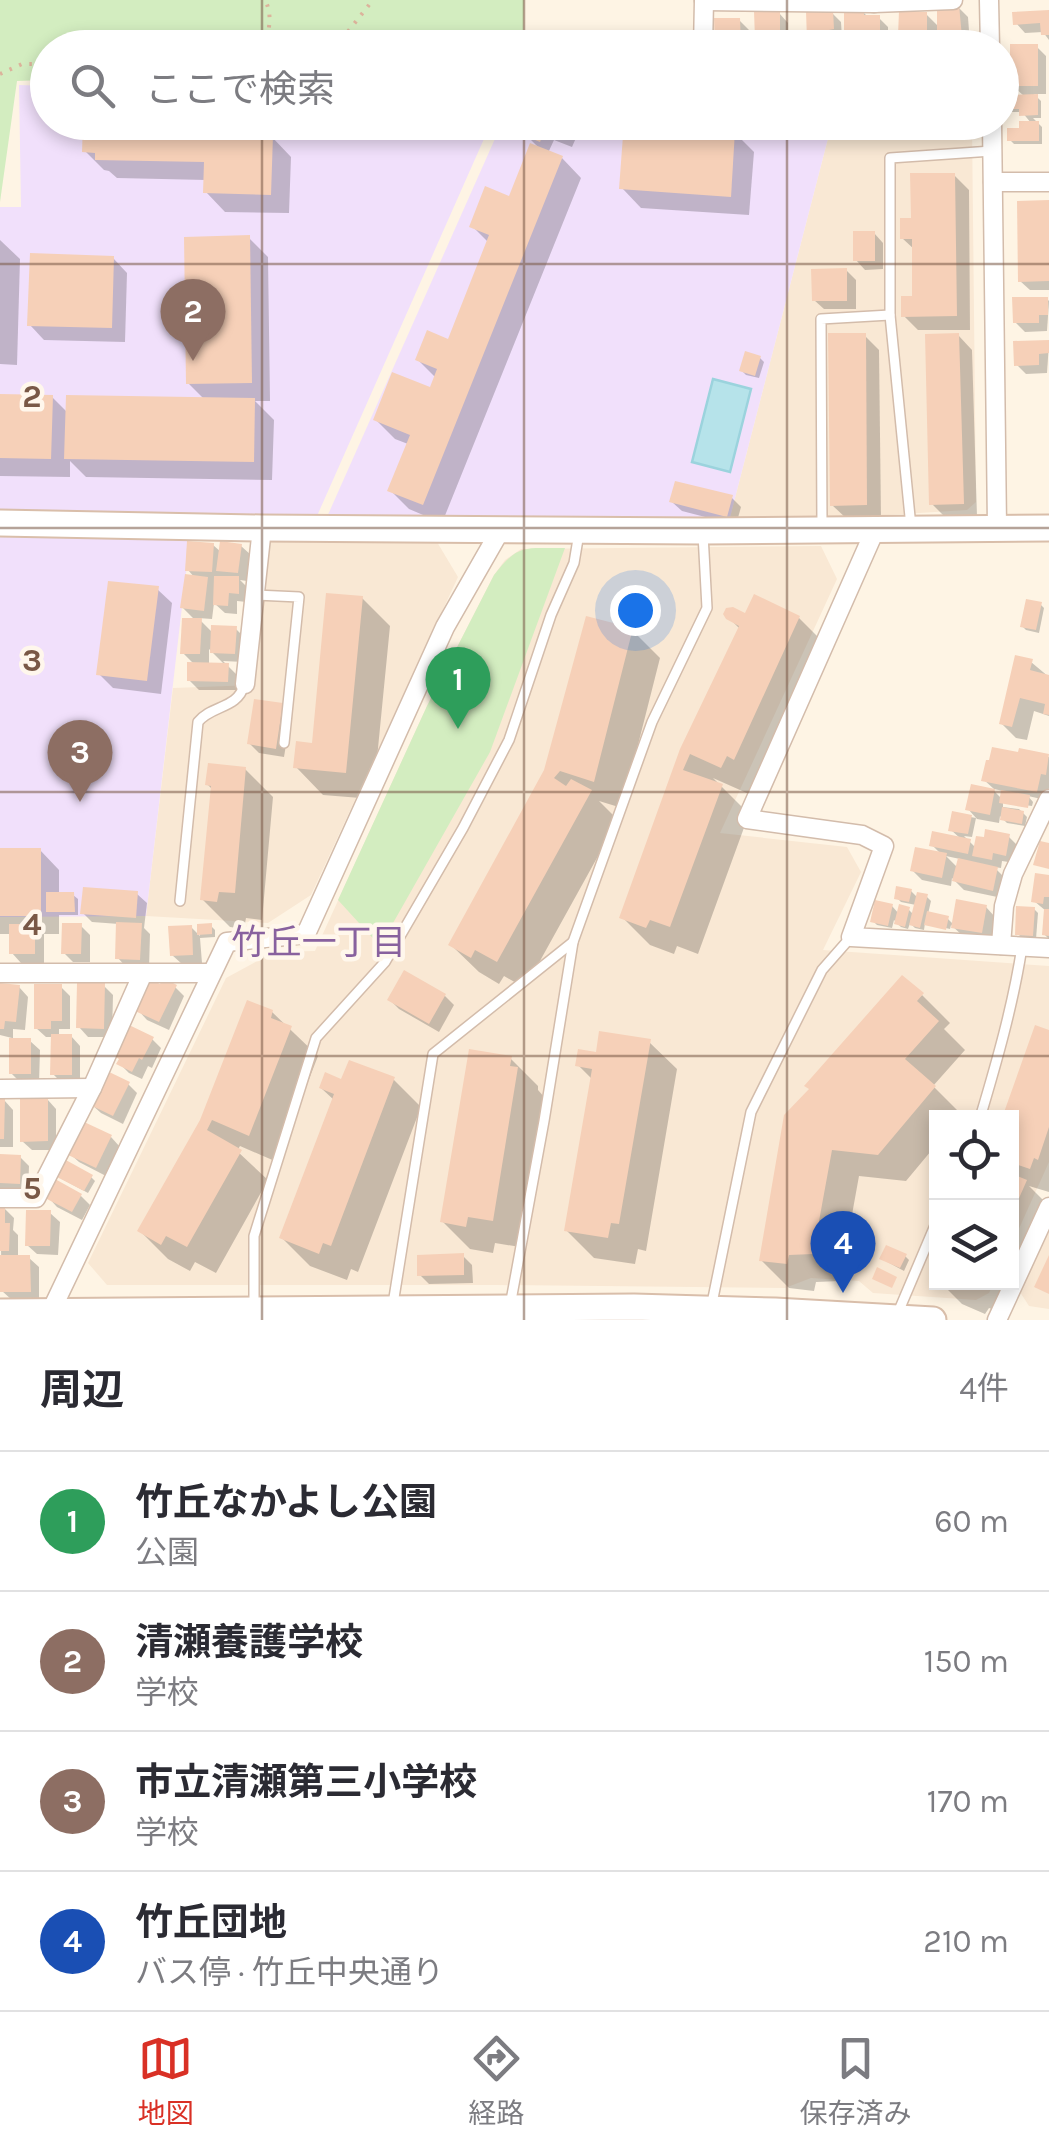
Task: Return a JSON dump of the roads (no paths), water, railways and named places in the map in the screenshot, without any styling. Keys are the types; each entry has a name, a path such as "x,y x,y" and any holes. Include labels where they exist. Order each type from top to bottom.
{"street":[{"path":"703,30 704,0 953,0"},
{"path":"988,0 989,30"},
{"path":"992,140 998,527"},
{"path":"992,182 1049,182"},
{"path":"0,523 703,531 1049,528"},
{"path":"244,684 262,528"},
{"path":"41,1314 227,942 306,934 445,628 501,529"},
{"path":"875,530 747,819 862,835 884,846 850,937 1049,948"},
{"path":"1001,945 1004,906 1014,874 1049,799"},
{"path":"0,973 212,973"},
{"path":"0,1198 36,1198 144,973"},
{"path":"0,1089 92,1088"},
{"path":"997,1320 1049,1207"},
{"path":"0,1312 191,1315 254,1309 634,1307 932,1320"}],"lane":[{"path":"912,529 890,314 890,158 992,151"},
{"path":"822,530 820,319 890,314"},
{"path":"254,1309 254,1236 316,1038 385,962 509,740 550,615 574,563 580,530"},
{"path":"509,1308 572,942 652,722 707,608 703,531"},
{"path":"256,596 299,597 284,743"},
{"path":"180,900 198,722 208,711 236,700 244,684"},
{"path":"710,1311 751,1112 822,970 850,937"},
{"path":"392,1310 433,1054 572,942"},
{"path":"982,1110 1022,946"},
{"path":"896,1317 929,1239"}],"water":[{"path":"713,379 751,389 730,472 692,462"}],"place":[{"name":"清瀬養護学校","path":"193,361"},
{"name":"竹丘なかよし公園","path":"458,729"},
{"name":"市立清瀬第三小学校","path":"80,802"},
{"name":"竹丘団地","path":"843,1293"}],"district":[{"name":"竹丘一丁目","path":"319,942"}]}
